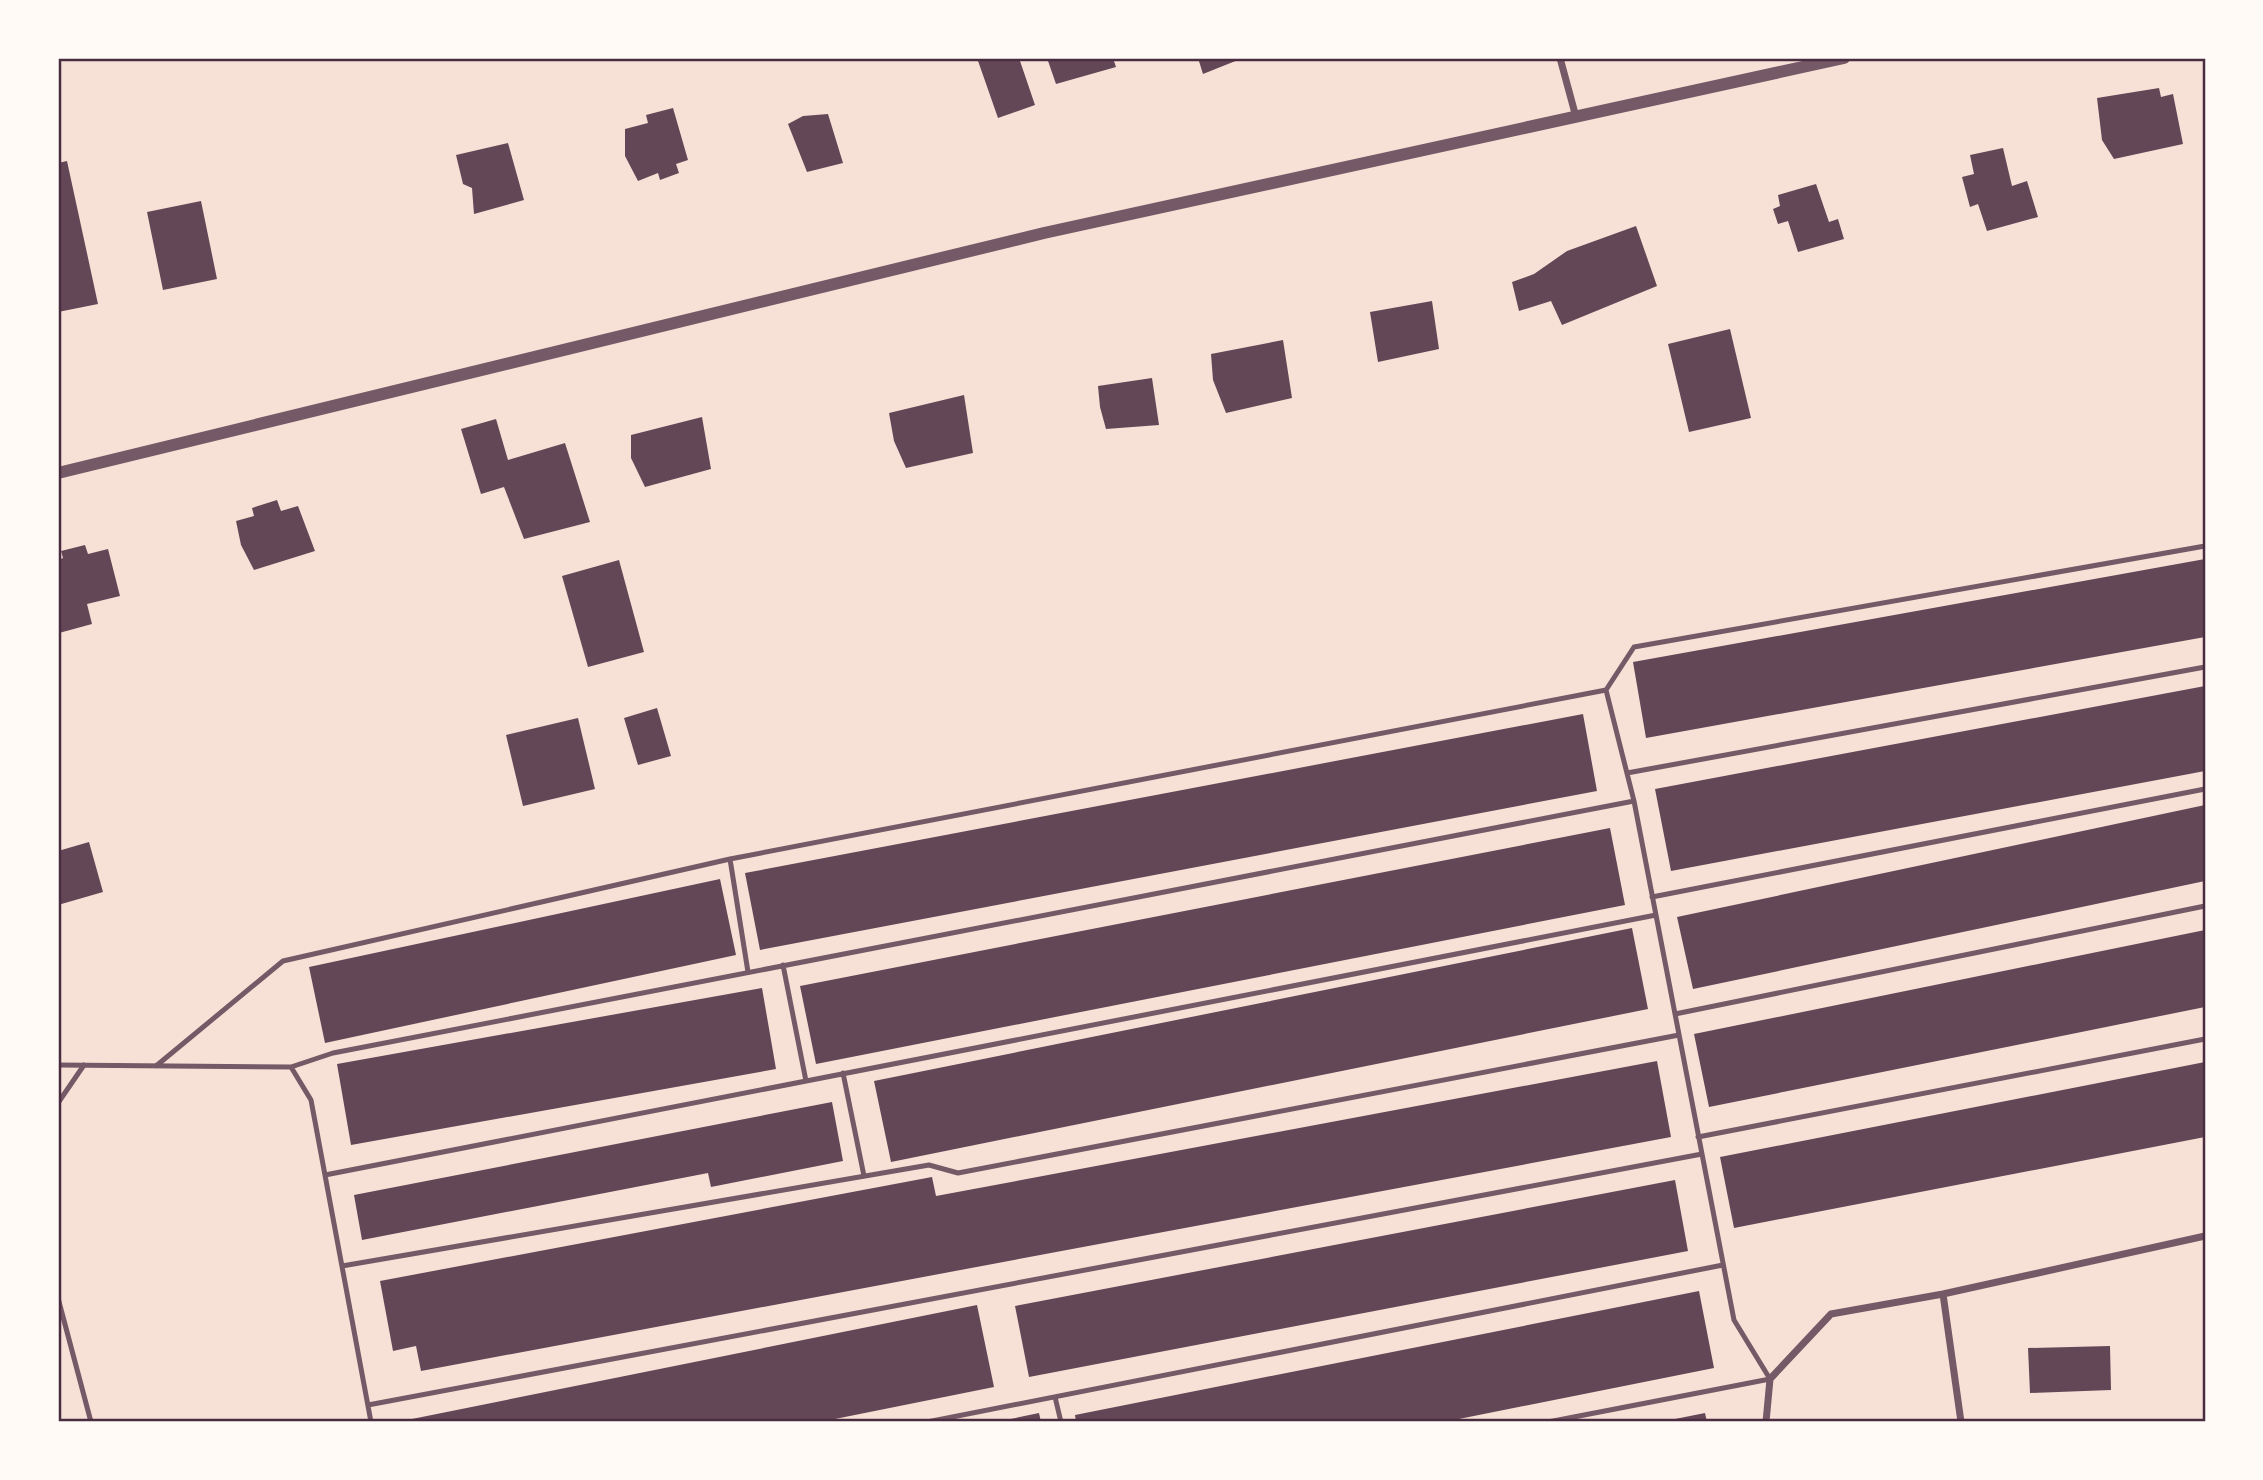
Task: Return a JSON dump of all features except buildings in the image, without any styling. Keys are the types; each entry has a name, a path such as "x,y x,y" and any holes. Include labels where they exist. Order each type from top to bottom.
{"street":[{"path":"1560,58 1576,117"},
{"path":"58,473 1044,233 1844,58"},
{"path":"1766,1422 1770,1379 1831,1314 1943,1294 2205,1236"},
{"path":"1943,1294 1961,1422"}],"lane":[{"path":"156,1066 284,961 730,859 1606,690 1634,647 2205,546"},
{"path":"1627,773 2205,667"},
{"path":"1548,1422 1770,1379 1734,1320 1634,801 1606,690"},
{"path":"1652,897 2205,789"},
{"path":"58,1065 291,1067 333,1053 1634,801"},
{"path":"730,859 748,972"},
{"path":"1675,1014 2205,906"},
{"path":"325,1175 1656,915"},
{"path":"783,965 806,1081"},
{"path":"341,1266 929,1165 958,1173 1679,1035"},
{"path":"1698,1136 2205,1039"},
{"path":"58,1103 84,1065"},
{"path":"291,1067 311,1100 371,1422"},
{"path":"843,1073 864,1176"},
{"path":"368,1405 1702,1154"},
{"path":"927,1422 1723,1265"},
{"path":"58,1298 91,1422"},
{"path":"1055,1397 1061,1422"}]}
